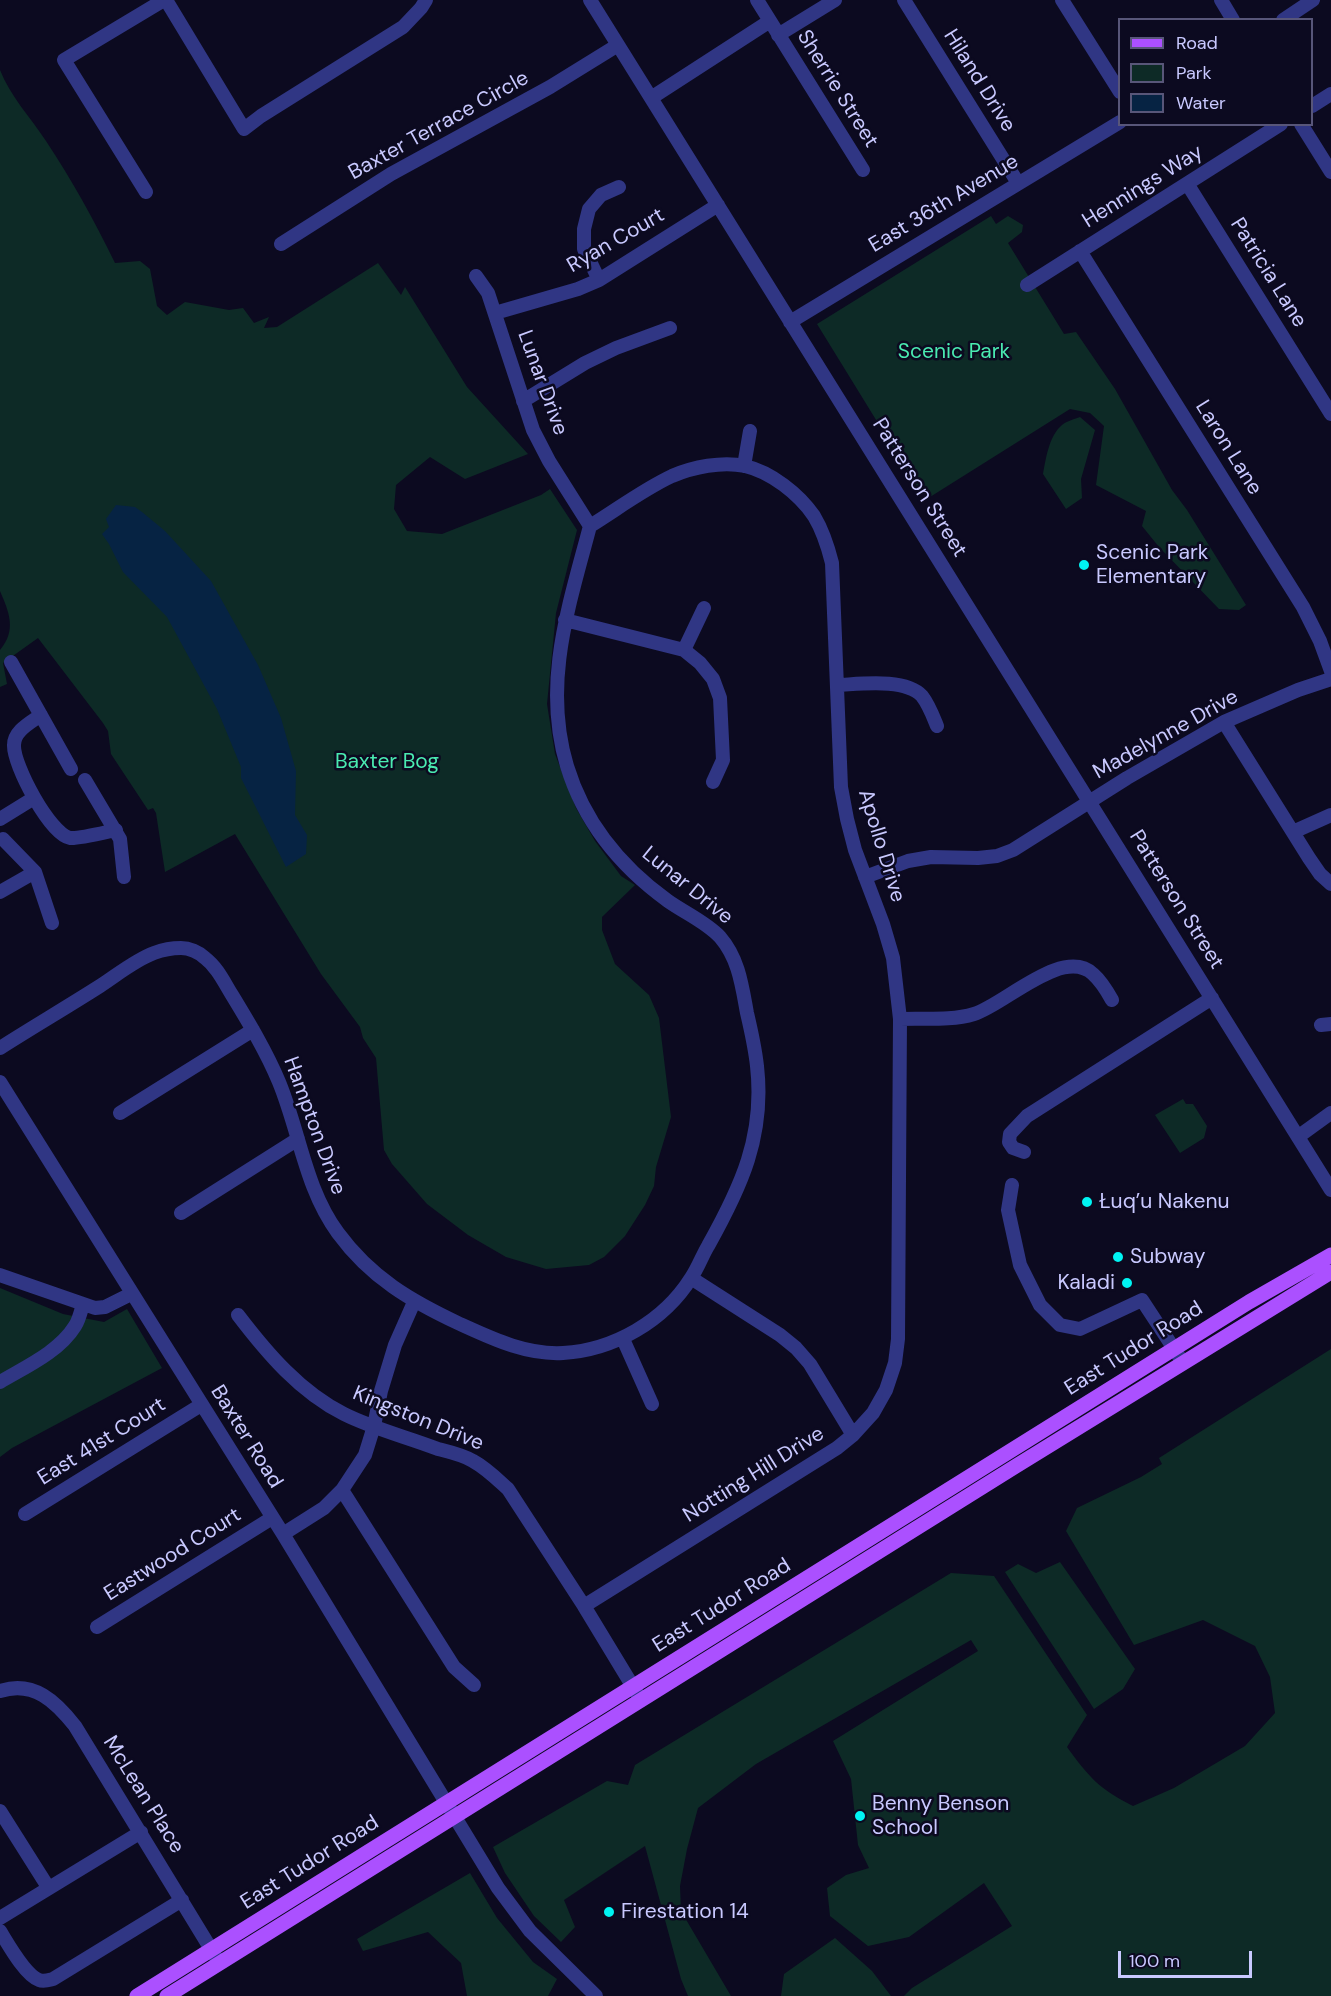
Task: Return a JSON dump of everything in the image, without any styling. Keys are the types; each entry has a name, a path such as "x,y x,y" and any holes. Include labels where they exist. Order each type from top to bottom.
{"main road":[{"name":"East Tudor Road","path":"167,1996 454,1817 637,1693 1174,1349 1331,1255"},
{"name":"East Tudor Road","path":"137,1996 446,1803 637,1693 1331,1272"}],"street":[{"path":"146,192 64,60 165,0 244,129 402,27 426,0"},
{"name":"Patterson Street","path":"590,0 1331,1190"},
{"name":"Sherrie Street","path":"757,0 864,170"},
{"path":"778,35 835,0"},
{"name":"Hiland Drive","path":"904,0 1018,183"},
{"path":"1062,0 1118,90"},
{"path":"1221,0 1232,18"},
{"path":"1286,18 1313,0"},
{"path":"651,98 770,21"},
{"name":"Baxter Terrace Circle","path":"281,244 391,174 550,87 618,45"},
{"path":"1313,104 1331,94"},
{"name":"East 36th Avenue","path":"790,322 1118,123"},
{"name":"Hennings Way","path":"1027,285 1278,126"},
{"path":"1302,126 1331,172"},
{"name":"Patricia Lane","path":"1188,185 1331,414"},
{"path":"599,280 584,249 584,229 589,209 601,195 619,187"},
{"name":"Ryan Court","path":"495,313 578,289 599,280 718,205"},
{"name":"Laron Lane","path":"1080,251 1303,607 1320,641 1331,671"},
{"name":"Lunar Drive","path":"476,276 489,293 533,430 549,461 590,526 565,620 558,657 556,694 559,727 566,762 577,794 593,823 622,860 651,889 718,935 732,953 740,972 757,1066 758,1115 755,1138 739,1189 691,1278 670,1305 649,1323 622,1338"},
{"path":"523,401 585,363 615,348 670,328"},
{"path":"744,466 750,431"},
{"name":"Apollo Drive","path":"590,526 671,477 691,469 744,466 767,475 802,500 815,518 826,542 832,563 841,787 847,819 893,958 900,1019 898,1339"},
{"path":"684,650 704,608"},
{"path":"565,620 684,650 700,663 713,679 720,698 723,760 713,782"},
{"path":"10,662 71,769"},
{"name":"Madelynne Drive","path":"866,877 908,861 931,857 957,859 997,856 1013,850 1224,722 1298,690 1331,679"},
{"path":"838,685 892,684 911,688 921,695 929,706 937,726"},
{"path":"41,716 17,734 14,746 16,760 34,798 50,822 70,838 116,830"},
{"path":"1224,722 1320,874 1331,884"},
{"path":"85,780 120,839 124,877"},
{"path":"0,819 34,798"},
{"path":"1293,832 1331,815"},
{"path":"3,838 35,872 52,923"},
{"path":"0,892 35,872"},
{"name":"Hampton Drive","path":"0,1048 151,954 182,948 194,951 205,957 215,968 253,1030 279,1084 298,1139 309,1181 322,1208 337,1232 358,1257 384,1281 414,1302 492,1339 525,1350 563,1353 599,1347 622,1338"},
{"path":"900,1019 972,1014 987,1009 1038,977 1058,969 1082,967 1093,973 1112,1000"},
{"name":"Patterson Street","path":"1024,1152 1013,1148 1009,1142 1010,1134 1027,1116 1212,998"},
{"path":"120,1113 253,1030"},
{"name":"Baxter Road","path":"0,1082 283,1534 454,1817 518,1917 551,1954 596,1996"},
{"path":"1299,1136 1331,1113"},
{"path":"181,1213 298,1139"},
{"path":"1012,1185 1008,1210 1020,1265 1040,1305 1059,1325 1080,1329 1142,1300 1183,1362"},
{"path":"0,1275 95,1308 105,1307 131,1294"},
{"path":"691,1278 780,1335 796,1348 810,1364 853,1435"},
{"path":"283,1534 324,1508 342,1490 364,1455 395,1345 414,1302"},
{"path":"0,1382 52,1349 65,1338 75,1325 83,1304"},
{"name":"Kingston Drive","path":"238,1315 262,1347 290,1376 317,1398 343,1414 472,1460 508,1489 637,1693"},
{"path":"622,1338 652,1404"},
{"name":"Notting Hill Drive","path":"584,1606 837,1448 853,1435 873,1413 886,1390 895,1363 898,1339"},
{"name":"East 41st Court","path":"25,1514 201,1405"},
{"path":"342,1490 454,1667 474,1685"},
{"name":"Eastwood Court","path":"96,1627 272,1518"},
{"name":"McLean Place","path":"0,1691 22,1689 41,1693 58,1704 75,1726 220,1963"},
{"path":"0,1811 48,1887"},
{"path":"0,1918 141,1832"},
{"path":"0,1931 26,1969 38,1980 46,1981 53,1979 182,1900"}],"green space":[{"name":"Baxter Bog","path":"0,70 15,98 74,185 115,263 140,261 150,269 157,306 167,315 185,302 229,310 243,308 254,323 269,317 264,328 277,327 378,263 401,295 405,287 467,387 528,454 465,479 430,457 396,485 394,509 407,531 442,534 541,495 550,489 577,530 556,613 547,704 555,754 576,808 595,841 621,876 635,885 602,917 602,930 615,964 649,995 659,1018 671,1117 656,1167 654,1186 645,1205 625,1236 604,1257 589,1265 546,1269 506,1257 468,1235 427,1204 392,1164 384,1150 376,1058 363,1038 360,1027 321,974 235,834 165,872 156,813 153,808 148,810 111,754 108,731 103,723 38,638 3,663 7,684 0,687 0,650 8,635 10,621 0,591"},
{"name":"Scenic Park","path":"991,216 996,224 1008,216 1023,225 1022,232 1008,243 1064,334 1076,332 1115,389 1172,490 1246,605 1239,610 1219,609 1159,547 1142,526 1146,511 1096,485 1104,426 1090,413 1070,409 930,497 920,486 918,488 817,324"},
{"path":"1080,417 1095,430 1081,479 1082,498 1066,509 1043,474 1054,435 1064,424"},
{"path":"1183,1099 1186,1104 1193,1104 1207,1126 1204,1138 1180,1153 1155,1115"},
{"path":"0,1288 63,1314 104,1322 127,1309 162,1368 12,1448 0,1457"},
{"path":"1331,1349 1331,1996 904,1996 912,1988 1012,1926 984,1883 909,1937 868,1946 830,1916 827,1888 846,1875 869,1868 858,1845 851,1779 833,1741 978,1651 971,1640 756,1764 698,1808 680,1886 681,1911 731,1996 688,1996 681,1979 645,1846 564,1900 575,1927 561,1942 534,1916 505,1873 493,1847 607,1781 628,1785 635,1765 951,1573 994,1576 1087,1715 1067,1747 1096,1781 1121,1800 1133,1806 1174,1788 1245,1746 1275,1713 1270,1677 1255,1646 1203,1620 1134,1645 1066,1531 1077,1508 1141,1477 1162,1464 1159,1458"},
{"path":"1060,1562 1135,1669 1123,1689 1094,1709 1005,1572 1018,1564 1036,1573"},
{"path":"470,1873 497,1918 533,1962 557,1979 548,1996 467,1996 461,1963 428,1932 363,1951 357,1939"},
{"path":"835,1938 872,1971 891,1996 781,1996 784,1974"}],"water":[{"name":"Baxter Bog","path":"116,505 135,507 142,512 165,531 211,581 258,665 281,718 296,771 295,815 307,835 306,854 286,867 241,778 241,767 217,709 167,617 123,572 102,534 109,527 106,519"}],"place":[{"name":"Scenic Park Elementary","path":"1084,565"},
{"name":"Łuq’u Nakenu","path":"1087,1202"},
{"name":"Subway","path":"1118,1257"},
{"name":"Kaladi","path":"1127,1283"},
{"name":"Benny Benson School","path":"860,1816"},
{"name":"Firestation 14","path":"609,1912"}]}
